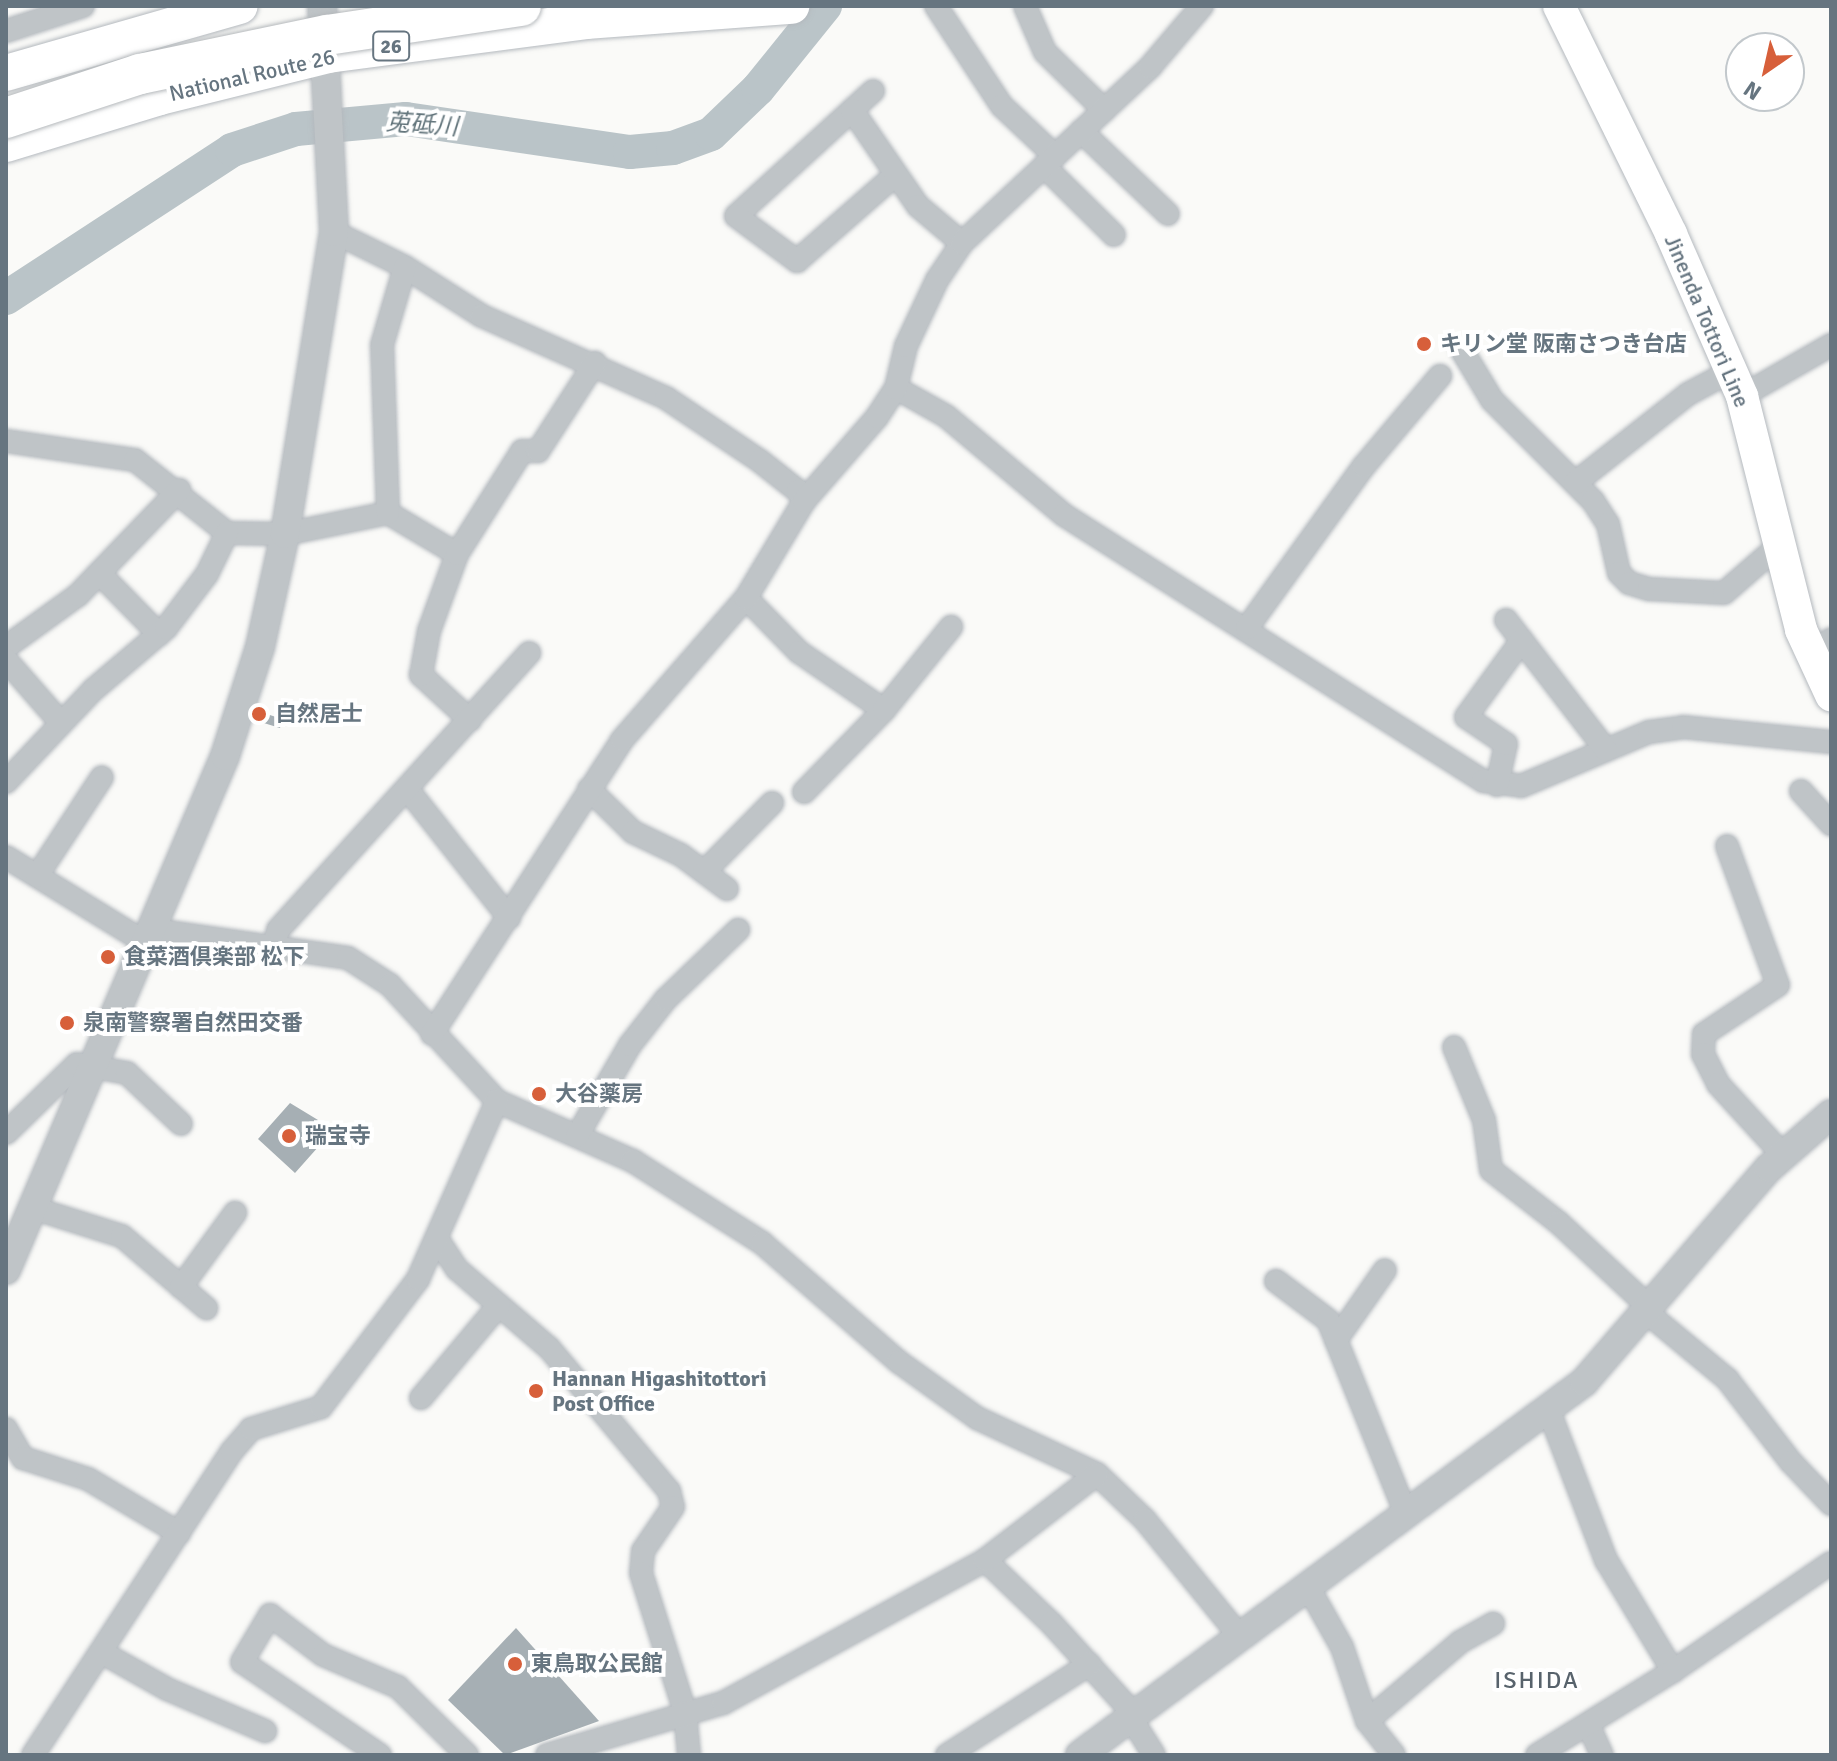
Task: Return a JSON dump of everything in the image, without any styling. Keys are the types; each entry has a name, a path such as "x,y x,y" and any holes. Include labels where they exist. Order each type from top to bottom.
{"highway":[{"path":"6,73 240,6"},
{"name":"26","path":"6,118 140,74 327,35 521,6"},
{"name":"National Route 26","path":"6,144 160,97 328,65 586,21 789,6"}],"main road":[{"name":"Jinenda Tottori Line","path":"1559,6 1671,234 1737,384 1778,546 1821,647 1831,695"}],"street":[{"path":"6,31 83,6"},
{"path":"6,1270 151,937 247,696 285,534 334,232 333,157 322,6"},
{"path":"936,6 1002,106 1114,235"},
{"path":"1025,6 1045,52 1104,110"},
{"path":"432,1034 622,740 746,598 804,501 896,388 906,346 937,280 962,243 1160,56 1202,6"},
{"path":"873,91 736,216 797,261 894,176"},
{"path":"852,110 894,176 918,206 962,243"},
{"path":"1081,131 1168,214"},
{"path":"334,232 405,267 482,316 595,363 666,398 760,461 798,491 804,501"},
{"path":"388,513 382,345 405,267"},
{"path":"1575,483 1688,394 1737,384 1831,345"},
{"path":"1462,350 1492,400 1575,483 1608,524 1619,573 1649,589 1724,593 1778,546"},
{"path":"470,720 421,675 429,631 457,554 522,451 538,451 595,363"},
{"path":"1247,628 1364,466 1440,376"},
{"path":"896,388 946,416 1064,515 1497,785 1521,786 1649,732 1683,727 1831,742"},
{"path":"6,441 135,460 179,490 227,533 285,534 388,513 457,554"},
{"path":"6,647 78,595 179,490"},
{"path":"6,782 60,722 159,634 207,574 227,533"},
{"path":"99,573 159,634"},
{"path":"746,598 799,652 884,710"},
{"path":"1506,620 1606,750"},
{"path":"804,792 884,710 951,627"},
{"path":"1497,785 1506,744 1466,717 1522,640"},
{"path":"273,948 278,930 529,653"},
{"path":"6,660 60,722"},
{"path":"37,876 102,777"},
{"path":"589,789 633,832 704,872 727,889"},
{"path":"408,790 509,918"},
{"path":"1801,791 1831,824"},
{"path":"704,872 772,803"},
{"path":"1727,846 1778,985 1704,1034 1703,1054 1718,1084 1784,1156"},
{"path":"6,858 151,937 348,958 390,985 497,1101 633,1161 762,1243 899,1362 977,1418 1097,1474 1145,1520 1238,1634"},
{"path":"577,1136 630,1045 666,999 738,930"},
{"path":"1454,1047 1484,1120 1491,1170 1559,1223 1647,1309 1727,1379 1791,1462 1831,1504"},
{"path":"6,1133 77,1064 127,1073 181,1124"},
{"path":"33,1755 251,1429 321,1407 418,1279 438,1240 497,1101"},
{"path":"1080,1755 1238,1634 1549,1411 1584,1382 1784,1156 1829,1118"},
{"path":"33,1208 122,1236 206,1308"},
{"path":"181,1287 235,1213"},
{"path":"438,1240 457,1269 549,1348 669,1491 673,1507 643,1551 641,1573 685,1712 689,1755"},
{"path":"1336,1340 1385,1270"},
{"path":"1276,1281 1328,1320 1406,1514"},
{"path":"421,1398 499,1305"},
{"path":"1549,1411 1606,1560 1673,1671"},
{"path":"6,1429 23,1458 88,1479 179,1533"},
{"path":"547,1755 723,1703 985,1560 1097,1474"},
{"path":"985,1560 1090,1664 1131,1714 1154,1755"},
{"path":"1537,1755 1673,1671 1831,1563"},
{"path":"1307,1585 1342,1647 1367,1721 1394,1755"},
{"path":"380,1755 242,1662 270,1615 323,1655 398,1687 467,1755"},
{"path":"1367,1721 1460,1642 1493,1624"},
{"path":"101,1652 167,1689 265,1731"},
{"path":"947,1755 1090,1664"},
{"path":"1588,1724 1602,1755"}],"building":[{"name":"自然居士","path":"252,709 282,719 280,728 251,719"},
{"path":"290,1103 318,1120 314,1125 327,1137 295,1173 258,1139"},
{"name":"東鳥取公民館","path":"516,1628 599,1721 505,1755 448,1700"}],"waterway":[{"name":"莵砥川","path":"6,298 232,150 296,129 406,119 630,152 673,148 711,134 758,89 825,6"}],"place":[{"name":"キリン堂 阪南さつき台店","path":"1424,344"},
{"name":"自然居士","path":"259,714"},
{"name":"食菜酒倶楽部 松下","path":"108,957"},
{"name":"泉南警察署自然田交番","path":"67,1023"},
{"name":"大谷薬房","path":"539,1094"},
{"name":"瑞宝寺","path":"289,1136"},
{"name":"Hannan Higashitottori Post Office","path":"536,1391"},
{"name":"東鳥取公民館","path":"515,1664"}],"district":[{"name":"ISHIDA","path":"1537,1681"}]}
